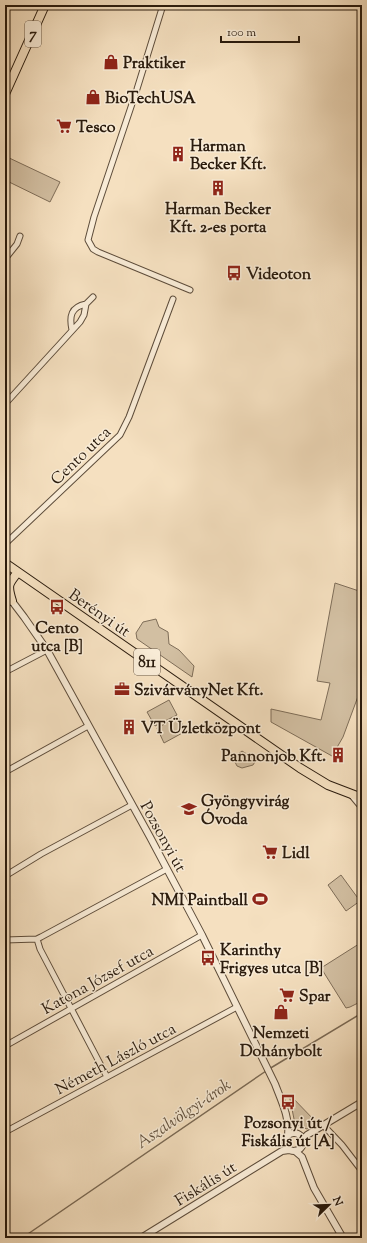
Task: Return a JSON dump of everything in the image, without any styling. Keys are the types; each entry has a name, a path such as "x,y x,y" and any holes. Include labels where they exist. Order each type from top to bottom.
{"main road":[{"name":"7","path":"5,94 45,5"},
{"name":"Berényi út","path":"5,563 300,768 328,785 362,798"},
{"path":"12,601 8,587 10,581 18,572"}],"street":[{"path":"163,5 137,89 94,217 88,240 93,248 98,252 190,290"},
{"path":"5,259 17,244 20,236"},
{"path":"5,404 80,322 84,315 86,304 93,297"},
{"name":"Cento utca","path":"5,544 120,435 129,418 172,299"},
{"path":"72,330 70,318 72,313 80,305 86,304"},
{"name":"Pozsonyi út","path":"5,592 46,650 167,869 202,935 270,1074 283,1106 289,1127 297,1138"},
{"path":"5,672 46,650"},
{"path":"5,772 88,726"},
{"path":"352,795 362,808"},
{"path":"5,876 41,854 132,805"},
{"path":"5,940 37,939 167,869"},
{"name":"Katona József utca","path":"5,1046 202,935"},
{"path":"37,939 40,949 107,1077"},
{"name":"Németh László utca","path":"5,1132 237,1007"},
{"path":"282,1151 285,1140 307,1135 362,1102"},
{"path":"323,1126 342,1145 362,1171"},
{"path":"292,1151 299,1150 297,1138"},
{"path":"297,1138 310,1180 343,1238"},
{"path":"285,1144 292,1151 302,1157"},
{"name":"Fiskális út","path":"141,1238 282,1151 292,1151"}],"shaded area":[{"path":"5,156 60,182 50,202 5,180"},
{"path":"335,583 362,592 362,692 360,691 343,737 332,756 271,722 271,709 321,720 330,683 317,681"},
{"path":"156,619 159,627 168,632 169,644 179,650 194,666 192,677 137,639 136,633 143,622"},
{"path":"169,700 177,715 155,726 147,712"},
{"path":"178,717 186,731 164,743 157,728"},
{"path":"242,751 256,760 253,765 242,768 237,766 233,758"},
{"path":"341,875 360,901 346,911 328,885"},
{"path":"362,942 362,1001 346,1008 321,968"},
{"path":"289,1094 317,1123 307,1129 295,1124"}],"waterway":[{"name":"Aszalvölgyi-árok","path":"269,1069 362,1013"},
{"name":"Aszalvölgyi-árok","path":"22,1238 266,1071"}],"place":[{"name":"Praktiker","path":"111,62"},
{"name":"BioTechUSA","path":"93,97"},
{"name":"Tesco","path":"64,126"},
{"name":"Harman Becker Kft.","path":"178,154"},
{"name":"Harman Becker Kft. 2-es porta","path":"218,188"},
{"name":"Videoton","path":"234,273"},
{"name":"Cento utca [B]","path":"57,607"},
{"name":"SzivárványNet Kft.","path":"122,689"},
{"name":"VT Üzletközpont","path":"129,727"},
{"name":"Pannonjob Kft.","path":"338,755"},
{"name":"Gyöngyvirág Óvoda","path":"189,809"},
{"name":"Lidl","path":"270,852"},
{"name":"NMI Paintball","path":"260,899"},
{"name":"Karinthy Frigyes utca [B]","path":"208,958"},
{"name":"Spar","path":"287,995"},
{"name":"Nemzeti Dohánybolt","path":"281,1012"},
{"name":"Pozsonyi út / Fiskális út [A]","path":"288,1102"}]}
